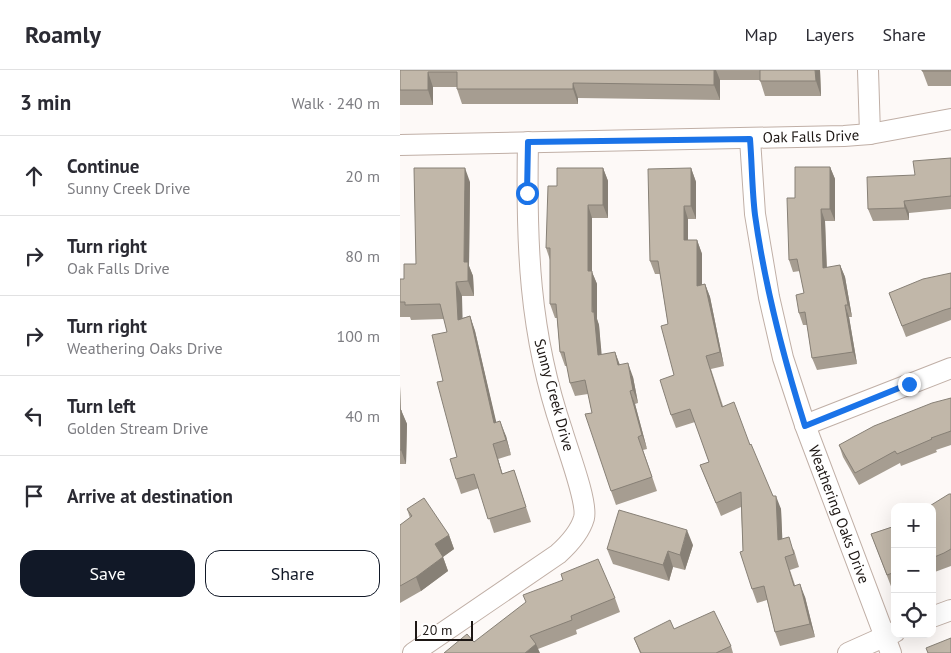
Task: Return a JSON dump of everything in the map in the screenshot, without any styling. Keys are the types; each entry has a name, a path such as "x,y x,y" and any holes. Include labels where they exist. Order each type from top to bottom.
{"street":[{"path":"868,70 870,134"},
{"name":"Oak Falls Drive","path":"400,145 750,139 870,134 951,119"},
{"name":"Weathering Oaks Drive","path":"750,139 755,214 769,297 783,358 805,426 890,640"},
{"name":"Sunny Creek Drive","path":"413,653 570,543 584,517 579,484 543,365 533,310 528,257 528,142"},
{"path":"805,426 951,368"},
{"path":"936,616 951,610"},
{"path":"848,653 890,640"}],"building":[{"path":"400,70 714,70 714,85 573,83 573,89 457,89 457,72 428,72 428,90 400,90"},
{"path":"760,70 815,70 816,81 760,81"},
{"path":"951,70 951,71 922,71"},
{"path":"951,158 951,196 904,201 905,208 868,209 867,177 915,175 913,161"},
{"path":"795,167 830,167 830,209 821,209 823,268 840,265 848,305 845,305 853,352 812,358 805,312 799,313 796,295 804,293 797,259 789,260 787,198 795,198"},
{"path":"414,168 465,168 464,262 468,262 468,281 456,282 458,320 470,316 494,423 500,421 506,440 493,444 502,474 514,470 526,507 488,519 474,474 456,479 450,459 457,457 437,382 443,381 432,335 447,332 440,304 405,305 405,302 400,302 400,279 404,279 404,264 416,264"},
{"path":"557,168 603,168 603,205 588,205 588,271 592,271 592,312 594,312 598,355 615,352 618,365 628,363 633,390 630,391 642,435 638,437 652,477 611,491 585,414 592,413 585,380 570,383 564,352 560,352 556,304 550,304 550,248 546,248 548,186 557,186"},
{"path":"691,168 691,206 684,206 684,240 697,240 697,286 705,284 720,352 706,356 722,407 734,402 750,445 773,496 776,496 778,540 789,537 794,554 785,557 794,586 800,584 810,624 775,632 764,586 752,589 740,552 743,551 741,492 716,503 700,465 709,462 690,409 671,415 660,380 674,375 661,326 668,324 658,261 650,261 648,169"},
{"path":"951,273 951,308 902,326 889,293 923,279"},
{"path":"951,398 951,431 897,454 895,451 855,473 839,445 874,426 932,403"},
{"path":"401,410 401,450 400,450"},
{"path":"951,494 951,549 936,556 936,503 934,503"},
{"path":"424,498 449,535 435,544 443,557 400,586 400,525 412,516 407,509"},
{"path":"619,510 687,530 680,555 668,551 663,565 607,549"},
{"path":"891,527 891,574 887,575 871,534"},
{"path":"598,559 615,598 571,616 572,620 530,636 536,644 525,653 444,653 467,634 474,642 526,602 523,595 563,580 561,574"},
{"path":"714,611 731,646 716,653 641,653 634,638 670,620 674,629"},
{"path":"951,638 951,653 928,653 926,648"}],"route":[{"path":"527,193 528,142 750,139 755,214 769,297 783,358 805,426 909,384"}]}
